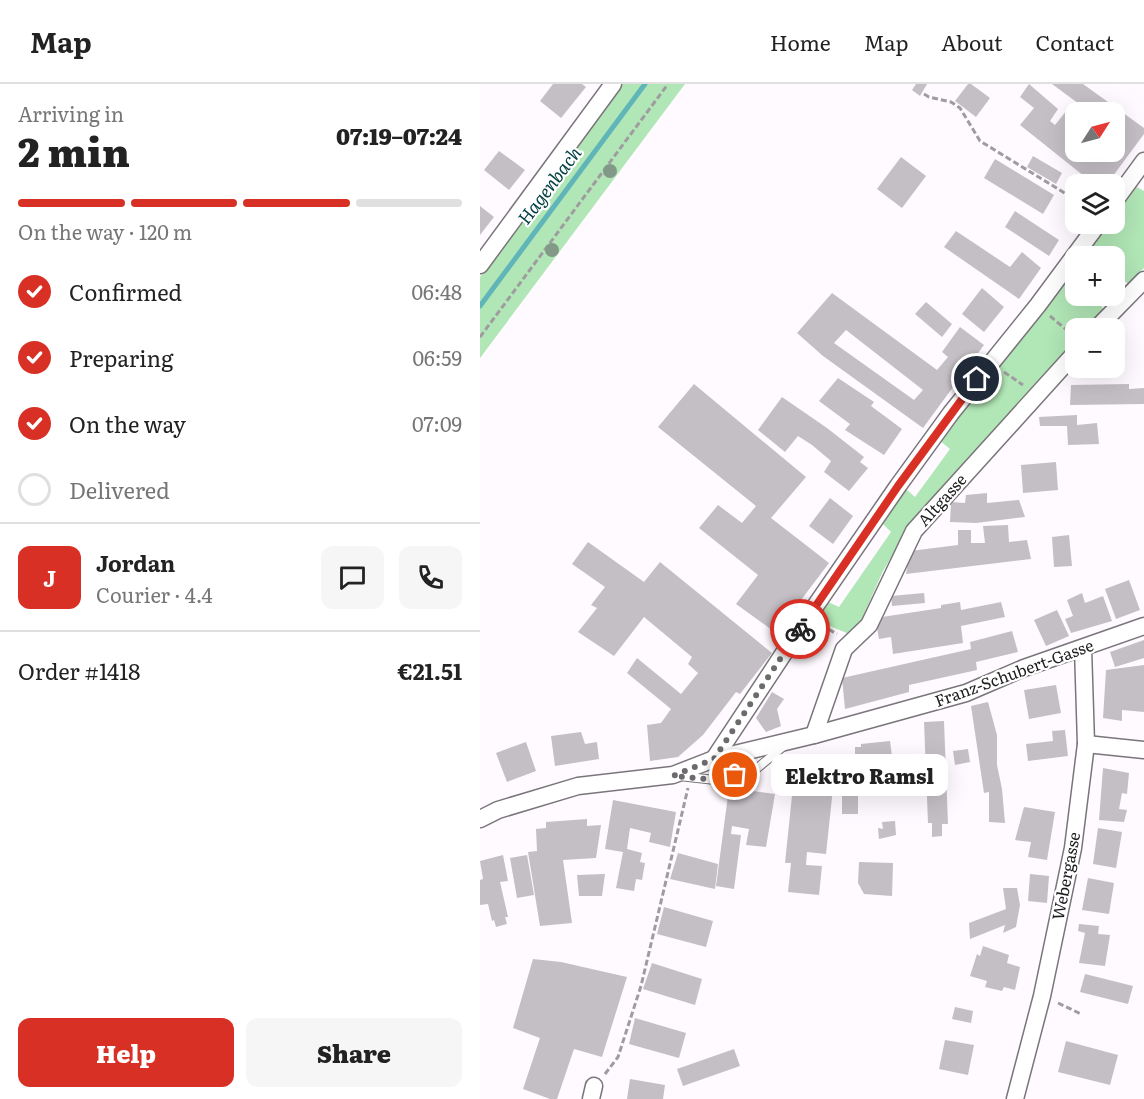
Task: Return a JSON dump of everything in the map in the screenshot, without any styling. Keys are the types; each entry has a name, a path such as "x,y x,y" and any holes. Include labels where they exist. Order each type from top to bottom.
{"street":[{"path":"480,265 613,84"},
{"path":"1125,187 1144,161"},
{"path":"714,759 898,486 990,362 1038,305 1091,234"},
{"path":"1107,318 1144,280"},
{"name":"Altgasse","path":"814,735 844,649 869,625 914,531 1065,364"},
{"name":"Franz-Schubert-Gasse","path":"480,819 498,810 578,786 673,776 714,759 814,735 966,693 1023,668 1144,626"},
{"name":"Webergasse","path":"1015,1099 1042,996 1073,848 1086,744 1083,648"},
{"path":"1086,744 1144,750"}],"lane":[{"path":"673,776 716,780 755,770 792,740"}],"path":[{"path":"480,337 668,84"},
{"path":"924,94 951,102 960,108 980,141 1065,193"},
{"path":"1038,305 1065,328"},
{"path":"990,362 1037,395"},
{"path":"807,618 852,642"},
{"path":"592,1093 618,1058 641,986 690,777"},
{"path":"1042,996 1081,1014"}],"green space":[{"path":"622,84 685,84 480,358 480,277"},
{"path":"1135,186 1144,191 1144,268 1128,284 1125,281 1125,246 1089,246 1098,234 1125,234 1125,200"},
{"path":"1065,277 1065,306 1101,306 1103,309 1094,318 1065,318 1065,351 909,527 883,571 854,636 817,621 826,601 839,607 891,532 883,524 906,489 915,497 950,449 939,440"}],"building":[{"path":"553,84 582,84 586,87 561,118 540,101"},
{"path":"916,84 927,84 920,96 912,90"},
{"path":"968,84 990,98 976,117 955,101"},
{"path":"1029,84 1058,109 1050,121 1055,125 1065,112 1065,161 1020,125 1034,108 1020,97"},
{"path":"1052,84 1083,84 1108,102 1076,102"},
{"path":"1125,114 1144,128 1144,134 1125,160"},
{"path":"499,151 525,170 509,190 484,170"},
{"path":"1033,156 1062,173 1056,184 1027,167"},
{"path":"901,157 926,176 902,208 877,189"},
{"path":"995,159 1054,195 1043,214 984,178"},
{"path":"1066,162 1123,162 1114,174 1081,174"},
{"path":"480,206 494,217 480,235"},
{"path":"1015,211 1059,240 1049,256 1005,227"},
{"path":"956,231 1010,267 1022,252 1041,268 1019,299 944,247"},
{"path":"982,288 1004,307 984,332 962,314"},
{"path":"832,293 937,370 948,357 942,352 960,327 984,345 923,428 823,356 797,333","holes":["846,330 923,390 914,400 834,343"]},
{"path":"926,302 952,324 942,337 915,314"},
{"path":"838,378 874,402 871,406 902,429 884,455 845,430 850,424 819,401"},
{"path":"694,384 806,477 771,518 829,563 776,633 736,604 758,575 699,528 718,505 742,523 756,506 658,427"},
{"path":"1129,384 1129,389 1144,388 1144,404 1070,405 1071,385"},
{"path":"782,397 864,457 860,462 868,468 849,491 824,472 831,461 812,445 798,436 785,452 758,430"},
{"path":"1077,415 1077,425 1097,423 1099,444 1068,445 1067,426 1040,426 1039,417"},
{"path":"1056,462 1058,490 1023,493 1021,465"},
{"path":"987,493 987,503 1019,500 1025,517 976,523 950,522 951,502 965,503 966,495"},
{"path":"830,498 853,516 833,544 809,526"},
{"path":"1008,525 1009,542 1027,540 1031,559 906,574 910,551 958,545 958,530 971,530 971,543 985,543 983,526"},
{"path":"1069,535 1072,566 1054,567 1052,537"},
{"path":"588,542 644,582 660,562 772,653 740,694 736,692 703,735 678,757 650,761 647,725 661,723 671,709 627,673 637,658 681,694 698,673 688,664 692,657 644,617 614,656 578,632 597,608 591,605 605,587 572,564"},
{"path":"1129,580 1140,610 1116,619 1105,589"},
{"path":"924,593 925,603 892,606 891,596"},
{"path":"1082,593 1085,603 1103,596 1112,621 1071,633 1065,619 1073,616 1067,600"},
{"path":"960,602 961,610 1001,602 1005,617 961,626 963,643 893,654 891,637 879,639 877,628 882,617 941,608 941,605"},
{"path":"1057,610 1069,636 1046,646 1034,620"},
{"path":"1012,631 1018,652 976,662 977,670 909,685 909,692 845,709 842,678 971,649 970,642"},
{"path":"1144,640 1144,658 1115,667 1110,652"},
{"path":"1144,665 1144,712 1122,710 1122,721 1103,718 1106,670"},
{"path":"1056,685 1061,713 1029,719 1024,690"},
{"path":"772,692 784,699 777,709 781,726 766,732 756,718"},
{"path":"988,702 997,735 997,765 1005,823 989,822 989,792 984,793 971,706"},
{"path":"944,721 948,824 942,824 942,836 932,837 932,823 928,823 924,722"},
{"path":"1065,730 1068,756 1028,761 1026,744 1053,741 1052,731"},
{"path":"581,732 585,744 597,742 599,759 555,766 551,736"},
{"path":"890,741 893,764 862,769 862,760 855,760 855,747 861,747 861,744"},
{"path":"526,742 536,771 507,782 496,753"},
{"path":"968,749 970,762 955,765 953,751"},
{"path":"1103,768 1129,773 1127,794 1122,793 1119,809 1127,810 1124,822 1099,820"},
{"path":"815,778 834,779 826,854 807,852 806,865 822,866 819,895 788,892 791,863 785,863 793,786 814,788"},
{"path":"729,788 775,794 766,847 746,845 749,829 732,826 731,834 741,835 734,889 716,886"},
{"path":"842,788 858,789 858,814 842,814"},
{"path":"613,800 676,812 670,847 649,842 651,833 630,828 627,849 642,853 640,862 645,863 642,880 636,879 634,891 616,888 623,852 605,849"},
{"path":"1024,807 1055,812 1047,860 1028,857 1031,842 1015,840"},
{"path":"587,819 587,826 601,825 596,858 563,860 572,923 540,926 528,852 537,851 536,829 546,828 546,822"},
{"path":"895,821 896,835 879,839 878,828 883,829 882,822"},
{"path":"1098,828 1122,832 1116,868 1093,864"},
{"path":"678,853 718,864 715,889 670,879"},
{"path":"503,855 508,881 500,882 508,917 505,917 507,924 496,927 494,920 492,921 488,904 480,905 480,880 483,879 480,861"},
{"path":"527,855 534,895 517,898 510,858"},
{"path":"859,862 893,863 892,896 864,894 858,883"},
{"path":"605,874 602,896 579,896 577,875"},
{"path":"1030,874 1049,876 1047,903 1028,901"},
{"path":"1088,878 1114,883 1109,914 1082,910"},
{"path":"1003,888 1017,888 1020,905 1016,927 1003,933 1005,925 970,939 969,923 1006,909"},
{"path":"664,907 713,921 706,947 657,934"},
{"path":"1079,924 1099,926 1098,934 1110,935 1105,966 1079,963 1085,933 1078,931"},
{"path":"983,946 1009,955 1007,963 1020,967 1015,990 1004,987 1002,991 985,987 987,981 970,976 977,954 980,956"},
{"path":"533,959 561,962 627,977 602,1057 574,1049 557,1099 550,1099 523,1089 540,1038 513,1028"},
{"path":"652,963 702,979 695,1005 643,989"},
{"path":"1085,974 1133,986 1128,1004 1080,992"},
{"path":"955,1007 973,1011 971,1023 952,1019"},
{"path":"635,1018 686,1033 679,1058 629,1044"},
{"path":"945,1040 974,1045 968,1075 939,1069"},
{"path":"1066,1041 1118,1055 1110,1085 1058,1072"},
{"path":"734,1049 740,1066 683,1086 677,1069"},
{"path":"630,1079 665,1085 663,1099 627,1099"}],"waterway":[{"name":"Hagenbach","path":"480,306 645,84"}],"way so far":[{"path":"735,775 716,780 673,776 714,759 800,629"}],"place":[{"name":"Elektro Ramsl","path":"735,775"}],"route":[{"path":"800,629 898,486 977,379"}]}
